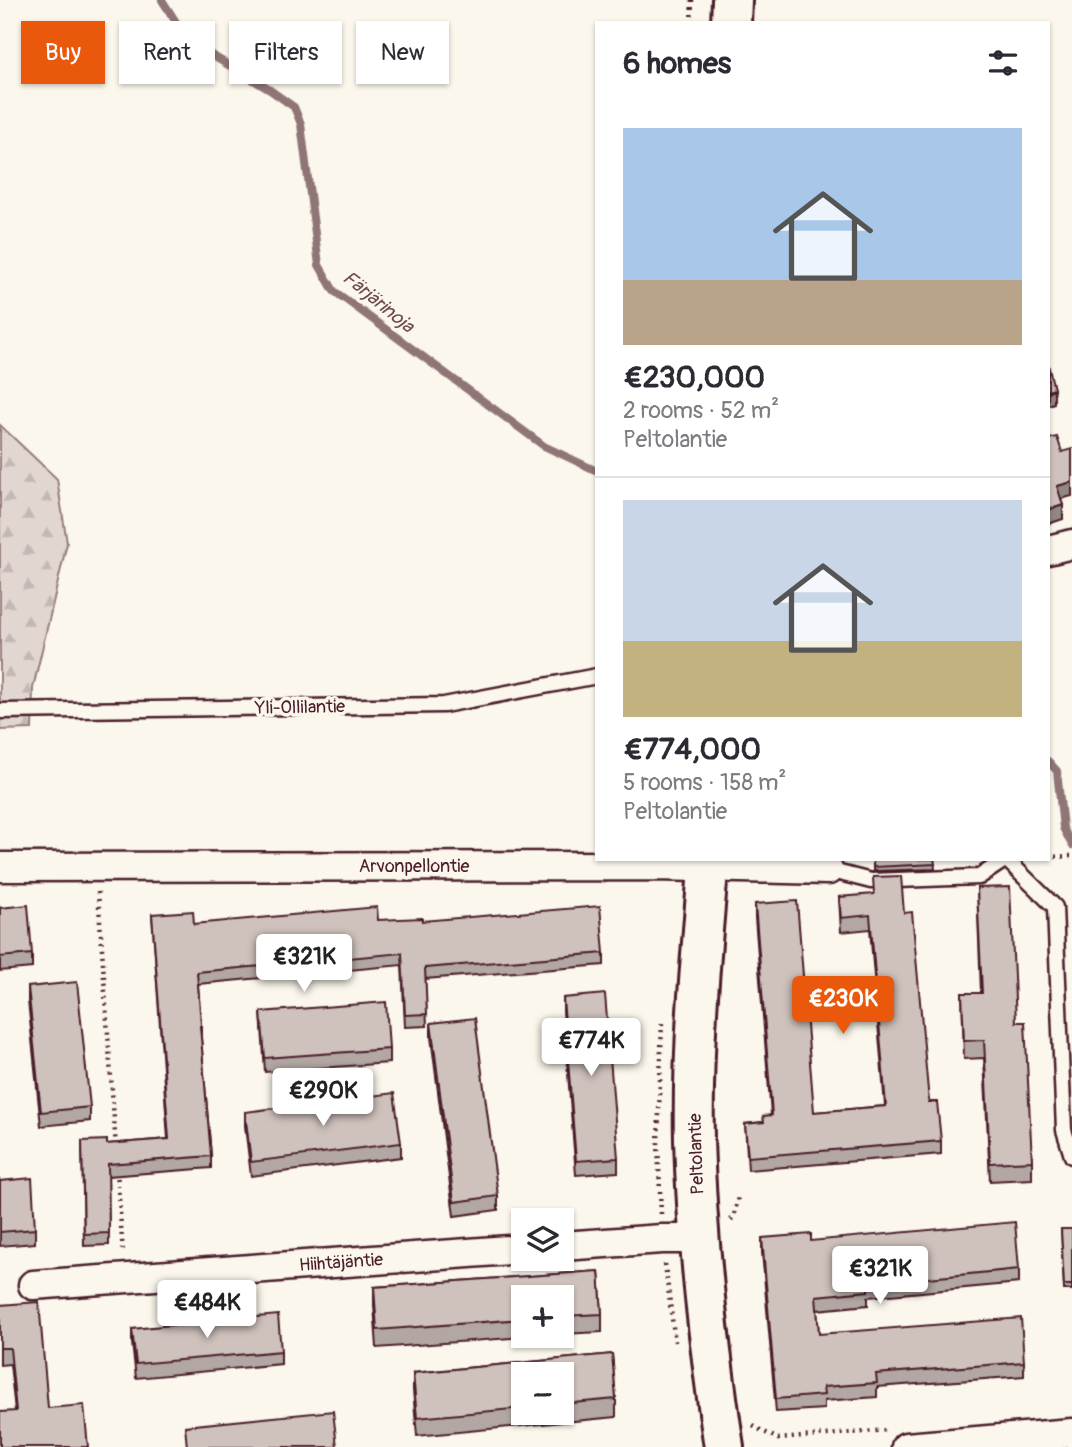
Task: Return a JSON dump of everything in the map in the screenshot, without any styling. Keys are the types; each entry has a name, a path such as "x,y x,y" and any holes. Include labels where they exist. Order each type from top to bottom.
{"main road":[{"path":"731,21 732,0"},
{"name":"Peltolantie","path":"709,863 696,1029 694,1140 699,1238 724,1447"}],"street":[{"path":"1050,550 1072,544"},
{"name":"Arvonpellontie","path":"0,867 709,863 828,870"},
{"path":"574,1245 699,1238"},
{"name":"Hiihtäjäntie","path":"33,1285 511,1250"},
{"path":"906,1447 1072,1433"}],"lane":[{"name":"Yli-Ollilantie","path":"0,711 444,705 595,676"},
{"path":"828,870 871,881 979,877 1003,861"},
{"path":"1008,861 1055,907 1064,1130 1072,1156"}],"path":[{"path":"691,21 692,0"},
{"path":"1050,857 1072,856"},
{"path":"97,867 116,1155"},
{"path":"117,1169 125,1278"}],"green space":[{"path":"0,425 57,479 67,543 33,688 32,729 0,730"}],"building":[{"path":"1050,372 1054,389 1050,390"},
{"path":"1057,437 1062,452 1072,449 1072,482 1057,486 1063,505 1050,509 1050,439"},
{"path":"873,861 934,861 935,864 873,867"},
{"path":"901,876 904,913 912,912 929,1102 937,1102 941,1141 748,1157 745,1124 764,1122 763,1116 772,1115 755,904 797,901 814,1112 886,1106 870,915 841,918 839,897 874,894 873,877"},
{"path":"1010,887 1016,1022 1025,1022 1032,1161 990,1163 984,1040 964,1041 962,993 982,993 977,888"},
{"path":"28,905 32,954 0,957 0,908"},
{"path":"600,906 604,953 425,968 427,1014 405,1015 402,953 197,972 211,1156 108,1164 109,1233 84,1234 82,1141 107,1140 107,1144 169,1139 152,914 193,911 194,924 377,907 378,920 422,918 422,921"},
{"path":"77,982 90,1107 41,1112 28,987"},
{"path":"605,994 618,1158 576,1161 563,998"},
{"path":"386,1002 389,1049 265,1058 261,1012"},
{"path":"475,1018 498,1196 454,1202 431,1023"},
{"path":"394,1093 401,1143 251,1162 245,1112"},
{"path":"32,1178 35,1229 0,1232 0,1181"},
{"path":"1015,1222 1019,1269 868,1284 868,1291 816,1296 819,1334 1021,1318 1024,1362 876,1374 877,1383 823,1387 824,1395 776,1399 762,1238 811,1234 811,1241"},
{"path":"1061,1229 1072,1229 1072,1285 1064,1285"},
{"path":"599,1271 602,1314 574,1315 574,1285 511,1285 511,1320 377,1330 374,1287"},
{"path":"39,1302 48,1408 84,1405 88,1447 0,1447 0,1412 16,1411 10,1348 0,1348 0,1305"},
{"path":"278,1315 281,1351 136,1364 132,1329"},
{"path":"612,1354 616,1399 574,1403 574,1362 528,1362"},
{"path":"511,1364 511,1409 417,1418 413,1373"},
{"path":"333,1411 337,1447 187,1447 185,1426"}],"waterway":[{"name":"Färjärinoja","path":"162,0 188,41 294,107 301,124 319,265 334,291 544,446 595,470"},
{"name":"Färjärinoja","path":"1050,763 1057,771 1063,828 1072,845"}]}
